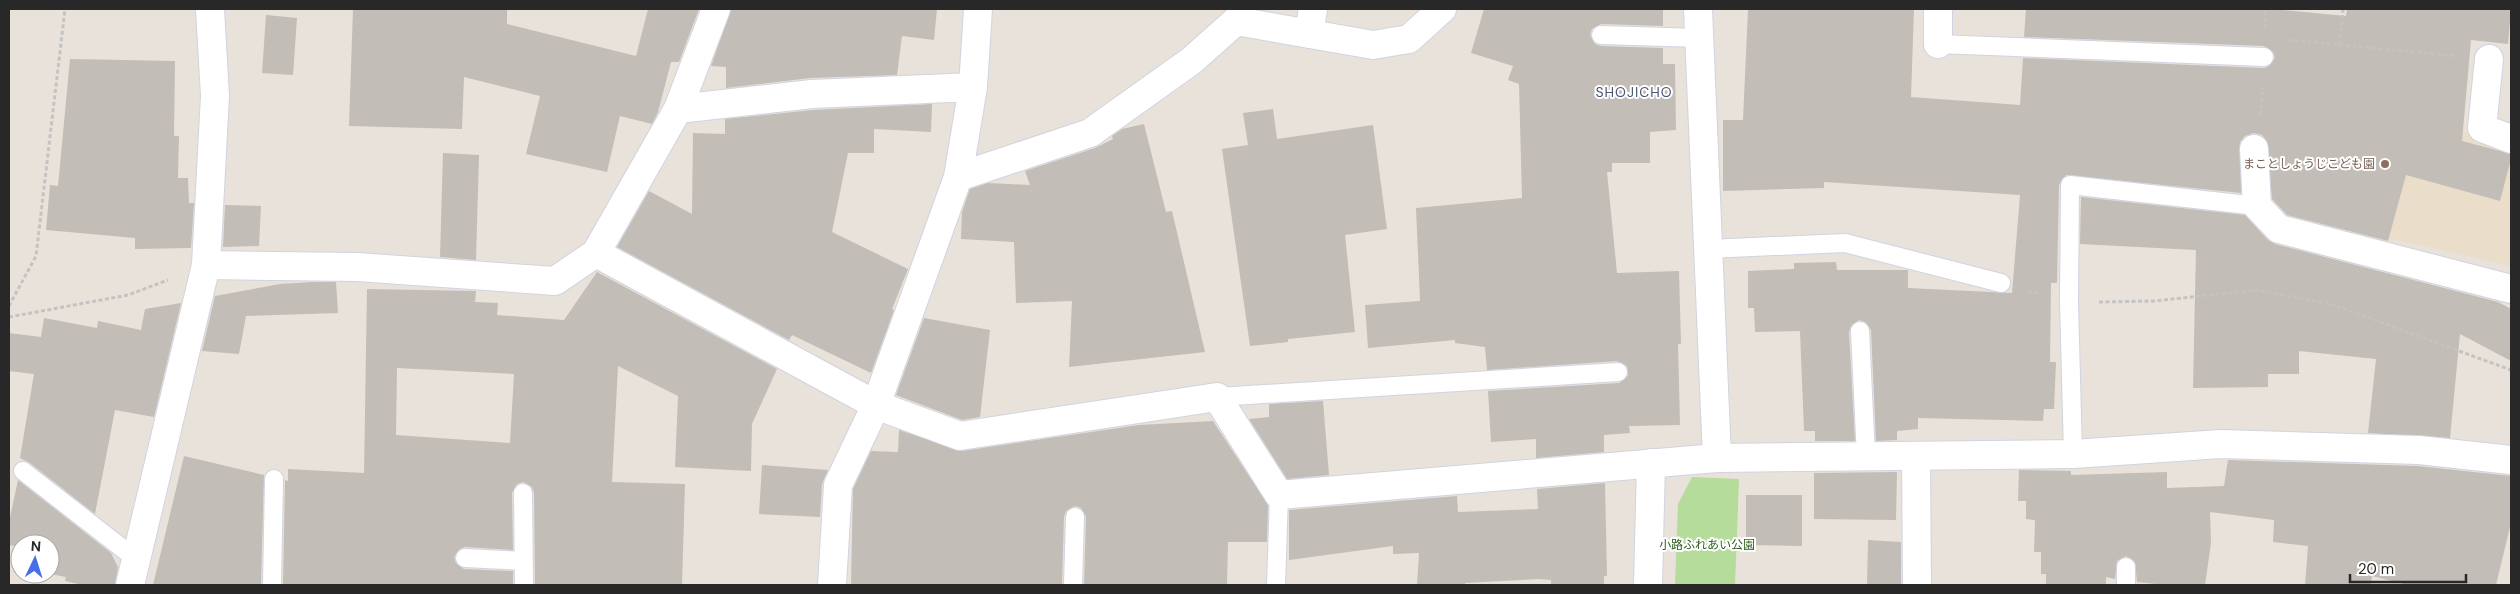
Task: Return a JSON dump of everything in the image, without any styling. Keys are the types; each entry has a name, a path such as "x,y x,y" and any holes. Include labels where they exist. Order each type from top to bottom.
{"street":[{"path":"130,585 206,265 215,96 210,9"},
{"path":"206,265 357,267 555,281 596,253 678,109 716,9"},
{"path":"832,585 838,485 876,405 958,177 973,88 978,9"},
{"path":"958,177 1090,133 1191,62 1236,22 1311,22 1373,45 1409,39 1442,9"},
{"path":"1698,9 1717,458"},
{"path":"1938,9 1938,44"},
{"path":"2489,59 2482,128 2511,139"},
{"path":"678,109 812,94 973,88"},
{"path":"2254,149 2257,206 2279,229 2511,289"},
{"path":"596,253 876,405 960,436 1217,397 1278,495 1717,458 2073,454 2221,444 2419,450 2511,460"},
{"path":"1916,457 1918,585"},
{"path":"1648,585 1651,464"}],"lane":[{"path":"1601,35 1699,38"},
{"path":"1938,44 2264,57"},
{"path":"2073,454 2069,302 2070,186 2257,206"},
{"path":"1708,249 1844,243 2001,283"},
{"path":"1860,330 1866,457"},
{"path":"1217,397 1618,372"},
{"path":"23,471 136,559"},
{"path":"272,585 274,479"},
{"path":"523,494 524,585"},
{"path":"1276,585 1278,495"},
{"path":"1072,585 1075,517"},
{"path":"465,558 524,560"},
{"path":"2126,567 2126,585"}],"path":[{"path":"9,306 36,256 65,9"},
{"path":"2340,45 2343,9"},
{"path":"2284,40 2489,59"},
{"path":"9,317 128,295 206,265"},
{"path":"2001,283 2069,302 2154,302 2258,290 2331,304 2511,370"}],"shaded area":[{"path":"2322,99 2506,142 2511,147 2511,266 2290,216"}],"green space":[{"name":"小路ふれあい公園","path":"1692,477 1739,479 1735,585 1675,585 1678,504"}],"building":[{"path":"353,9 507,9 507,24 636,56 648,9 699,9 679,62 671,62 658,112 652,124 620,116 607,172 526,154 540,96 464,77 462,129 349,126"},
{"path":"731,9 937,9 934,40 902,36 897,75 811,78 726,88 726,67 711,66"},
{"path":"1484,9 1663,9 1663,26 1601,24 1592,29 1590,35 1595,44 1601,46 1663,48 1663,64 1675,64 1676,130 1650,132 1650,163 1612,163 1612,172 1607,172 1617,273 1679,271 1681,344 1678,344 1680,425 1629,426 1630,433 1604,435 1604,452 1536,458 1536,439 1491,442 1488,391 1619,383 1628,376 1627,366 1617,361 1487,370 1485,347 1455,343 1455,340 1368,348 1365,305 1420,301 1416,208 1522,198 1519,84 1508,80 1513,66 1471,53"},
{"path":"1748,9 1914,9 1911,97 2020,105 2023,58 2264,68 2269,66 2275,58 2273,52 2264,46 2024,37 2026,9 2272,9 2346,16 2347,9 2511,9 2508,44 2471,40 2462,141 2511,154 2511,159 2500,201 2406,175 2388,241 2287,215 2272,199 2267,141 2262,135 2254,133 2245,136 2240,142 2241,193 2066,175 2059,185 2057,283 2051,283 2050,362 2056,362 2054,409 2044,409 2043,421 1918,418 1918,429 1897,431 1897,440 1876,441 1871,330 1865,322 1859,320 1851,326 1849,332 1855,441 1815,441 1815,431 1804,431 1800,331 1755,332 1754,308 1748,308 1748,271 1794,269 1794,263 1836,262 1837,270 1908,270 1908,288 2012,293 2020,195 1824,182 1824,188 1723,191 1723,120 1743,120"},
{"path":"266,15 297,18 293,75 262,73"},
{"path":"70,59 175,61 174,136 179,136 178,178 188,178 189,203 194,203 191,248 135,249 135,238 46,230 50,185 58,186"},
{"path":"932,104 931,132 874,129 874,153 848,153 832,232 908,269 892,309 894,310 871,373 792,335 789,340 617,247 649,191 692,214 693,133 725,134 725,119 813,110"},
{"path":"1273,109 1277,139 1373,125 1387,229 1345,235 1355,332 1288,339 1288,342 1250,346 1222,149 1248,145 1243,113"},
{"path":"1144,124 1166,212 1172,211 1205,352 1069,367 1072,301 1016,303 1014,242 961,239 962,212 970,189 988,183 1030,185 1025,171 1095,148 1113,139 1112,136 1122,129"},
{"path":"443,153 479,155 476,260 440,257"},
{"path":"2081,197 2245,215 2268,240 2275,244 2498,302 2511,309 2511,361 2460,334 2450,438 2368,433 2376,359 2299,351 2299,374 2268,374 2268,387 2193,388 2196,250 2080,244"},
{"path":"225,205 261,206 259,246 223,247"},
{"path":"597,272 777,369 752,424 751,471 675,467 678,396 618,366 612,482 685,484 682,585 535,585 534,493 532,487 523,482 517,484 512,493 513,550 465,547 460,549 454,557 456,563 464,569 513,571 513,585 283,584 285,480 288,481 288,469 364,473 367,289 476,291 475,302 498,303 497,315 564,320","holes":["397,368 514,374 510,443 396,435"]},
{"path":"336,282 338,313 246,316 239,354 202,351 215,296 280,284"},
{"path":"181,303 154,417 115,410 95,514 30,463 20,458 34,374 9,371 9,333 41,337 44,318 97,328 98,321 141,330 145,309"},
{"path":"924,318 990,330 980,417 962,420 896,395"},
{"path":"1323,401 1329,475 1287,479 1249,419 1269,417 1269,404"},
{"path":"1213,421 1268,505 1267,542 1228,542 1227,585 1084,585 1086,517 1081,508 1075,506 1066,511 1064,517 1062,585 851,585 853,489 871,451 898,452 899,430 962,451 1139,425"},
{"path":"184,456 264,475 261,585 153,585"},
{"path":"2228,460 2418,466 2511,476 2511,523 2496,585 2408,585 2372,576 2371,585 2305,585 2308,546 2273,542 2274,520 2210,512 2211,543 2205,585 2165,585 2137,582 2135,562 2126,556 2117,561 2115,579 2106,577 2106,585 2046,585 2046,574 2041,574 2041,552 2034,552 2035,520 2026,519 2026,501 2018,501 2019,470 2071,471 2071,475 2167,472 2167,488 2224,486"},
{"path":"762,465 828,470 822,484 820,517 759,514"},
{"path":"1897,472 1896,520 1814,519 1814,473"},
{"path":"18,480 111,553 118,567 115,585 83,585 65,581 66,577 60,576 60,534 10,534 9,545 9,522"},
{"path":"1605,483 1607,576 1604,576 1604,585 1551,585 1551,580 1539,579 1465,583 1465,585 1417,585 1419,553 1393,554 1393,546 1289,560 1289,510 1457,496 1458,512 1538,509 1537,489"},
{"path":"1746,495 1802,495 1802,546 1746,545"},
{"path":"1868,540 1901,542 1901,585 1867,585"}],"place":[{"name":"まことしょうじこども園","path":"2385,164"}],"district":[{"name":"SHOJICHO","path":"1634,92"}]}
